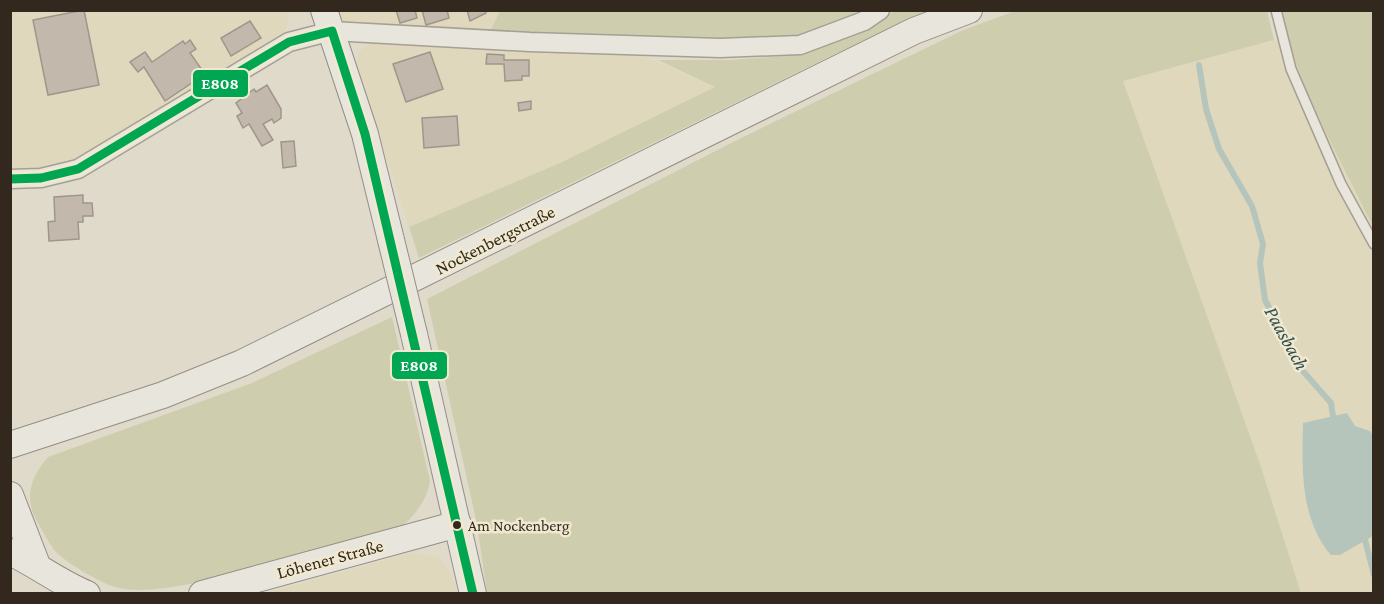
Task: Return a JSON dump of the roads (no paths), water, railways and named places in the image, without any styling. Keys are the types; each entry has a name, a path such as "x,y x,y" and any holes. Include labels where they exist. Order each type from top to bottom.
{"main road":[{"name":"Nockenbergstraße","path":"10,445 163,395 242,363 893,41 969,10"},
{"path":"328,21 364,134 391,240 473,594"},
{"path":"10,495 37,565"},
{"name":"Löhener Straße","path":"202,594 458,524"},
{"path":"10,552 37,565 55,579 87,594"}],"street":[{"path":"10,179 41,178 78,169 328,21 542,43 720,48 800,45 864,21 879,10"}],"lane":[{"path":"1276,10 1291,69 1341,184 1374,244"}],"waterway":[{"name":"Paasbach","path":"1199,65 1206,109 1219,149 1252,206 1263,244 1260,263 1265,300 1302,370 1331,403 1334,423"},
{"name":"Paasbach","path":"1363,532 1374,575"}],"place":[{"name":"Am Nockenberg","path":"457,525"}]}
